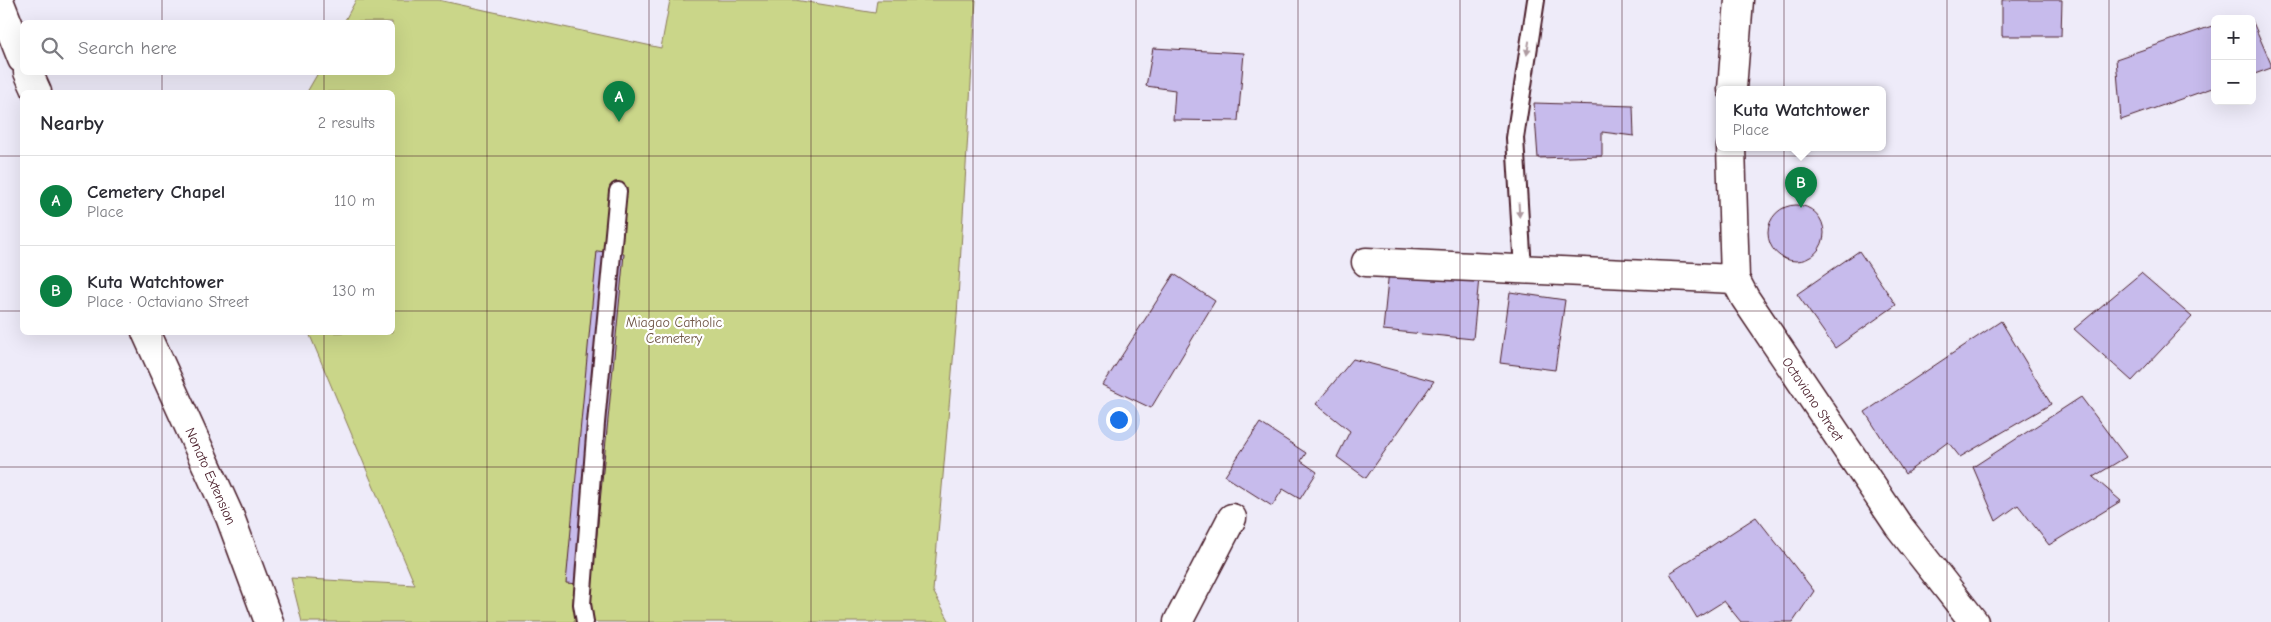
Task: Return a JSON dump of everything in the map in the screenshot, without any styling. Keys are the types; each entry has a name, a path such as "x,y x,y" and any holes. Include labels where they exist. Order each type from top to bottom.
{"street":[{"path":"1732,86 1739,0"},
{"path":"0,3 20,54"},
{"path":"29,75 36,90"},
{"name":"Octaviano Street","path":"1731,151 1735,279 1745,298 1898,525 1974,622"},
{"path":"1366,262 1735,279"},
{"name":"Nonato Extension","path":"147,335 230,517 269,622"},
{"path":"1178,622 1232,518"}],"lane":[{"path":"1523,270 1515,138 1536,0"},
{"path":"585,622 582,604 596,423 618,191"}],"green space":[{"name":"Miagao Catholic Cemetery","path":"356,0 438,0 661,48 670,0 795,0 875,13 877,0 976,0 957,315 933,591 950,622 302,622 291,578 415,585 310,335 395,335 395,90 308,90 317,75 395,75 395,20 345,20"}],"building":[{"path":"2002,0 2062,0 2061,36 2002,36"},
{"path":"2211,26 2211,88 2121,120 2116,59"},
{"path":"2256,29 2271,64 2271,68 2256,74"},
{"path":"1153,48 1244,53 1238,121 1173,120 1175,90 1146,86"},
{"path":"1534,103 1633,106 1634,136 1602,132 1602,156 1538,158"},
{"path":"1790,205 1802,205 1812,209 1820,217 1824,233 1820,249 1812,257 1802,261 1790,261 1780,257 1772,249 1768,239 1768,227 1772,217 1780,209"},
{"path":"597,251 624,254 592,585 566,583"},
{"path":"1859,251 1896,305 1835,348 1797,294"},
{"path":"1389,270 1479,278 1473,339 1383,330"},
{"path":"2141,273 2192,317 2132,381 2074,329"},
{"path":"1174,274 1215,301 1151,408 1103,385"},
{"path":"1510,292 1565,300 1555,370 1500,363"},
{"path":"2001,321 2051,404 1960,457 1948,442 1905,474 1865,412"},
{"path":"1353,359 1434,381 1366,478 1337,457 1350,431 1316,404"},
{"path":"2081,397 2126,457 2093,477 2121,501 2049,545 2018,505 1996,521 1973,467"},
{"path":"1260,423 1306,453 1301,461 1317,472 1300,499 1283,489 1272,506 1225,476"},
{"path":"1756,517 1814,591 1793,622 1741,622 1724,601 1697,618 1670,573"}],"place":[{"name":"Cemetery Chapel","path":"619,122"},
{"name":"Kuta Watchtower","path":"1801,208"}]}
